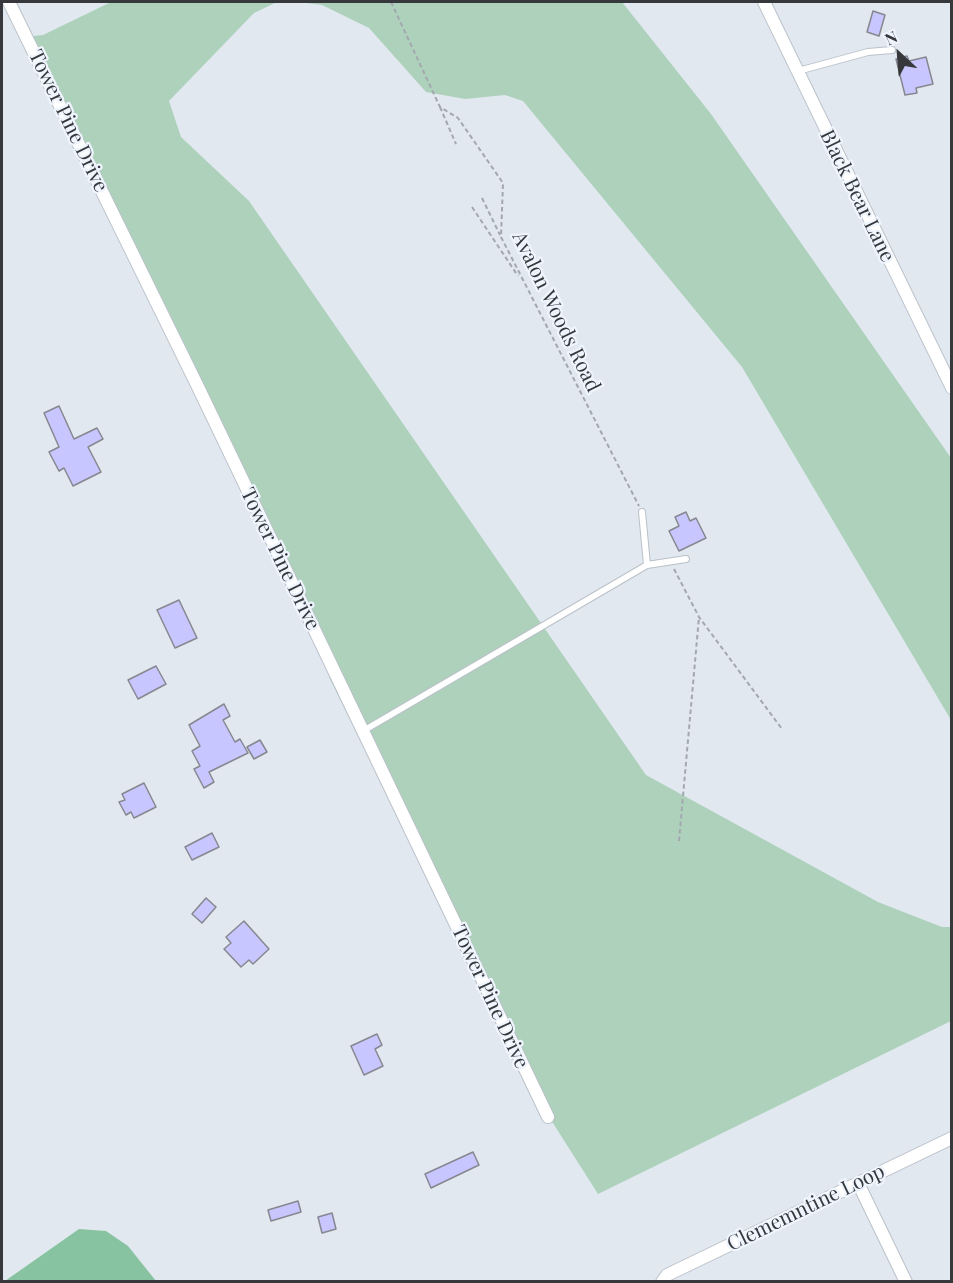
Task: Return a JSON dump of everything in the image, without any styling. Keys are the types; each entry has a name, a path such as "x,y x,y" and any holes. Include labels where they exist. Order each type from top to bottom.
{"street":[{"name":"Tower Pine Drive","path":"9,2 548,1117"},
{"name":"Black Bear Lane","path":"764,2 951,388"},
{"name":"Clememntine Loop","path":"662,1281 667,1275 951,1138"},
{"path":"858,1183 906,1281"}],"lane":[{"path":"797,71 860,54 892,50"},
{"path":"642,512 647,565"},
{"path":"363,731 647,565 686,559"}],"path":[{"name":"Avalon Woods Road","path":"391,2 440,107 458,118 503,183 501,237 523,284 550,329 598,431 642,512"},
{"path":"440,107 456,144"},
{"path":"482,198 501,237"},
{"path":"472,207 523,284"},
{"path":"670,561 699,617 782,729"},
{"path":"679,841 699,617"}],"green space":[{"path":"111,2 277,2 254,13 169,101 181,137 249,201 646,775 878,902 942,927 951,927 951,1021 598,1194 511,1057 515,1054 329,677 337,673 23,37 43,35"},
{"path":"299,2 622,2 711,114 951,458 951,720 742,367 523,101 505,95 465,99 426,92 369,28 322,5"},
{"path":"79,1229 106,1231 128,1246 156,1281 5,1281"}],"building":[{"path":"873,11 885,15 879,36 867,32"},
{"path":"907,56 909,61 926,57 933,84 916,88 917,93 905,95 896,59"},
{"path":"59,406 74,439 97,428 103,439 88,447 101,472 73,486 64,468 59,471 49,452 59,447 44,413"},
{"path":"686,512 690,521 696,518 706,538 679,551 669,531 679,526 675,517"},
{"path":"179,600 197,638 175,648 157,610"},
{"path":"156,666 166,684 138,699 128,680"},
{"path":"224,704 230,716 223,720 235,742 240,739 248,753 209,772 214,782 204,788 194,769 200,766 192,751 200,746 189,725"},
{"path":"260,740 267,752 254,759 247,747"},
{"path":"144,783 156,807 134,818 131,812 126,815 119,802 125,800 122,794"},
{"path":"212,833 219,847 192,860 185,847"},
{"path":"206,898 216,907 202,923 192,914"},
{"path":"244,921 269,949 253,964 249,960 241,967 224,949 231,943 226,937"},
{"path":"377,1034 382,1045 375,1049 383,1066 364,1075 351,1046"},
{"path":"473,1152 479,1165 431,1188 425,1174"},
{"path":"298,1201 301,1212 271,1221 268,1210"},
{"path":"332,1213 336,1229 322,1233 318,1217"}]}
